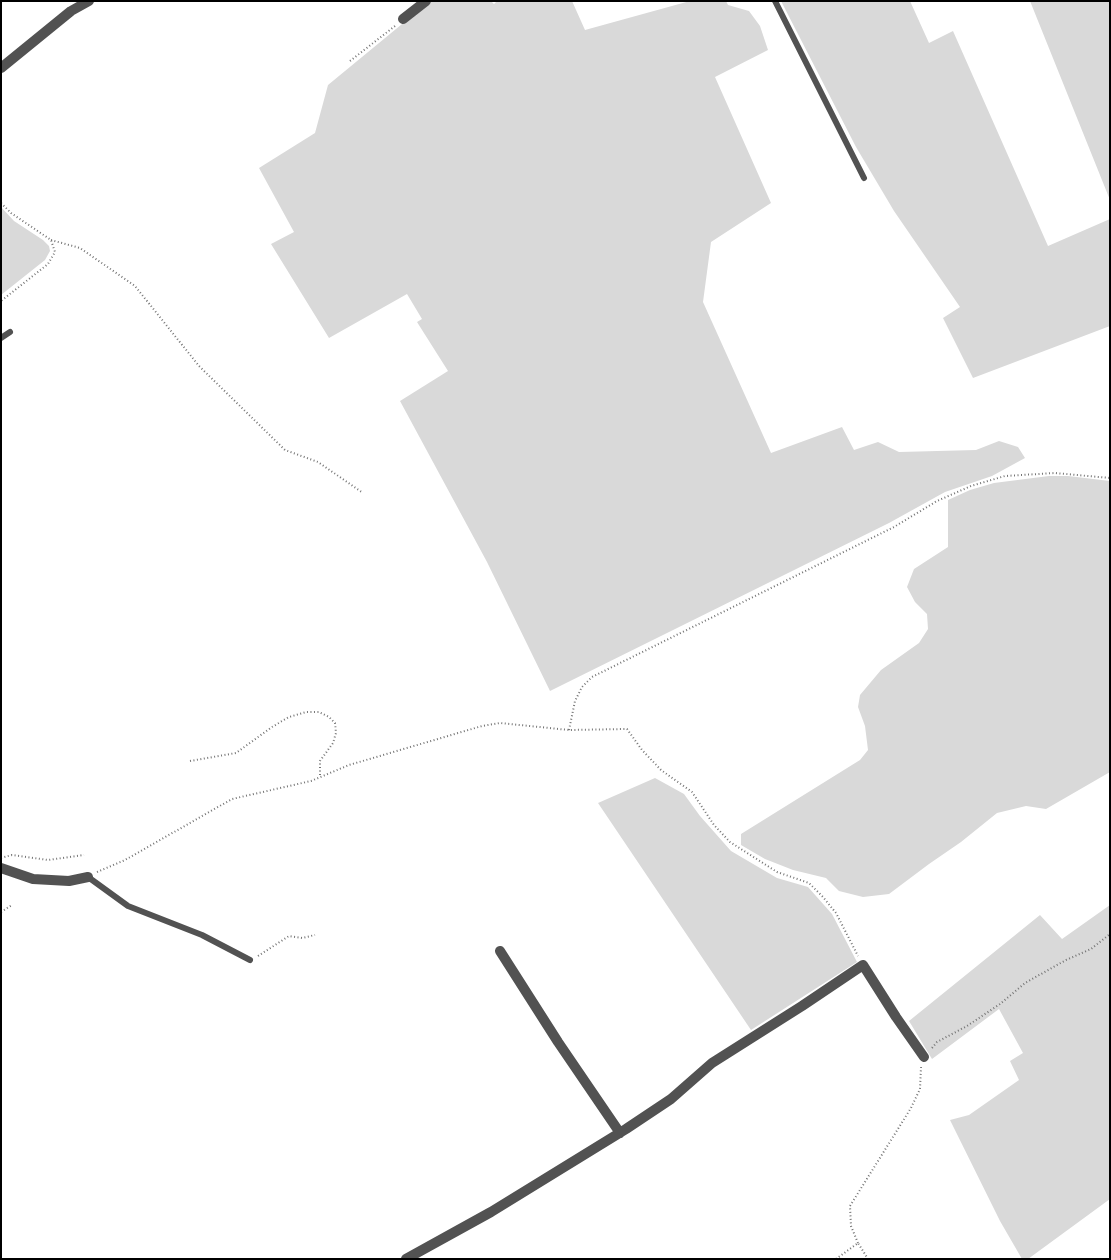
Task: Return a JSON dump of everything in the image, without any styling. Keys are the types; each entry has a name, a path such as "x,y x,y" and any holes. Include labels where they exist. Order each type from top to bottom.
{"street":[{"path":"1,68 71,11 89,1"},
{"path":"403,20 426,1"},
{"path":"1,868 33,880 69,881 88,876"},
{"path":"500,951 558,1042 620,1133"},
{"path":"406,1259 491,1212 620,1133 671,1099 712,1063 863,965 924,1057"}],"lane":[{"path":"775,1 864,178"},
{"path":"1,338 10,332"},
{"path":"88,876 128,906 202,935 250,960"}],"path":[{"path":"350,61 403,20"},
{"path":"1,203 11,213 51,240 80,248 135,286 199,366 286,450 318,462 363,493"},
{"path":"1,301 48,264 55,252 51,240"},
{"path":"569,730 575,701 582,687 592,677 894,527 937,501 971,486 1005,476 1055,473 1110,478"},
{"path":"190,761 236,753 255,738 289,717 306,712 319,712 335,723 336,733 333,743 320,761 320,777"},
{"path":"88,876 125,860 232,799 295,785 349,765 491,724 500,723 569,730 627,729 642,750 661,770 692,792 714,825 730,842 778,872 808,883 823,897 836,913 863,965"},
{"path":"1,858 12,855 48,860 84,855"},
{"path":"1,912 12,905"},
{"path":"868,1259 858,1243 851,1226 850,1206 914,1102 920,1089 924,1057 937,1042 1000,1004 1025,983 1066,960 1092,949 1110,934"},
{"path":"250,960 289,936 302,938 315,935"},
{"path":"836,1259 858,1243"}],"shaded area":[{"path":"430,1 491,1 494,4 497,1 572,1 585,30 690,1 726,1 728,5 749,11 760,26 768,50 715,77 771,203 711,242 703,302 771,453 842,427 854,450 878,442 899,452 976,450 999,441 1018,447 1025,458 992,476 945,492 889,523 550,691 487,562 400,401 448,371 417,322 422,319 407,294 329,338 271,244 294,232 259,168 315,133 328,85"},
{"path":"781,1 910,1 929,43 953,31 1048,246 1110,219 1110,326 973,378 943,318 960,307 894,211 856,147"},
{"path":"1030,1 1110,1 1110,200"},
{"path":"1,207 14,221 43,240 49,246 50,251 45,260 1,295"},
{"path":"1049,476 1068,476 1110,481 1110,772 1046,809 1026,806 997,813 961,842 889,894 863,897 839,891 826,878 793,870 765,859 741,845 741,834 860,760 868,750 865,726 858,707 860,695 881,670 919,643 928,629 927,614 915,602 907,587 914,569 948,547 948,500 970,490 994,483"},
{"path":"655,778 684,794 700,816 731,851 777,878 808,887 832,914 857,962 751,1030 598,803"},
{"path":"1110,905 1110,1199 1028,1259 1022,1259 1000,1221 950,1120 969,1115 1019,1080 1010,1061 1023,1053 999,1009 932,1059 909,1021 1040,915 1062,939"}]}
